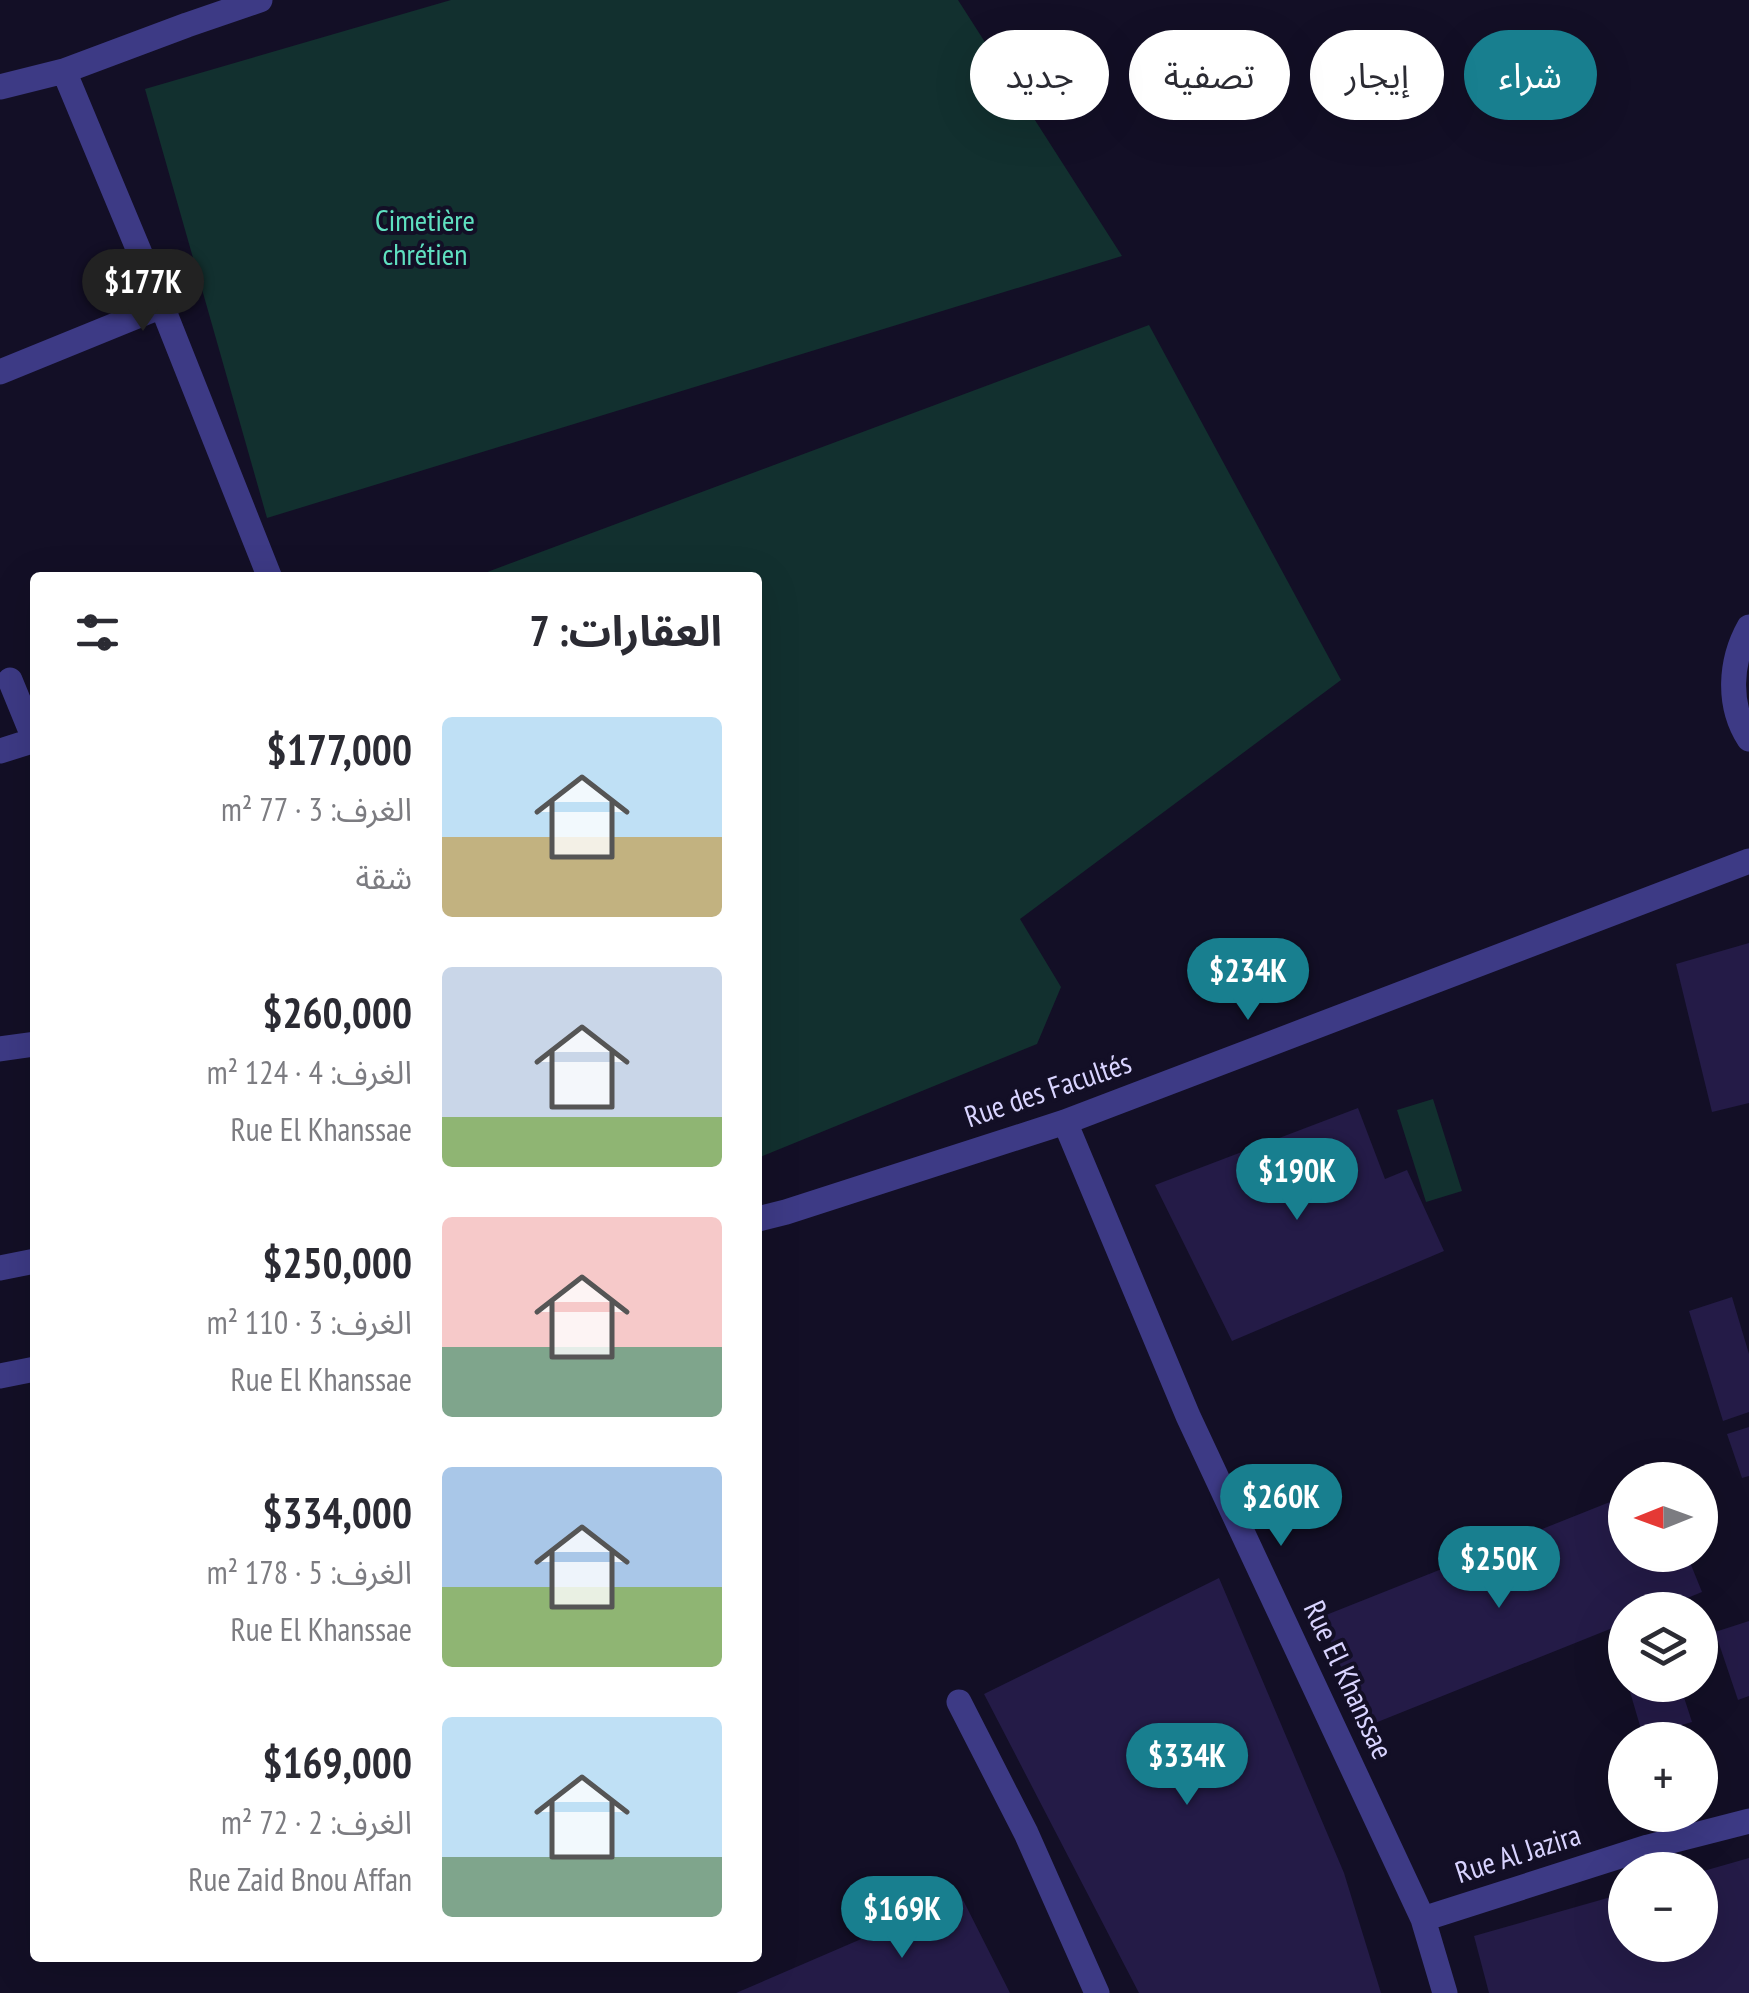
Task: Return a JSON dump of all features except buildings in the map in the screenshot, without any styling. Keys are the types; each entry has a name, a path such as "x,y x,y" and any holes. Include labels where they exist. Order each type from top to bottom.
{"street":[{"path":"0,87 64,72 260,0"},
{"path":"64,72 268,572"},
{"path":"0,372 162,306"},
{"path":"1749,627 1738,646 1732,687 1741,726 1749,739"},
{"path":"30,673 5,682 30,730"},
{"path":"0,751 30,742"},
{"name":"Rue des Facultés","path":"762,1218 1065,1122 1749,861"},
{"path":"0,1049 30,1045"},
{"name":"Rue El Khanssae","path":"1065,1122 1188,1416 1423,1918 1445,1993"},
{"path":"0,1268 30,1262"},
{"path":"0,1376 30,1370"},
{"path":"959,1702 1026,1834 1093,1992"},
{"name":"Rue Al Jazira","path":"1423,1918 1648,1847 1749,1821"}],"green space":[{"name":"Cimetière chrétien","path":"451,0 958,0 977,30 970,30 970,120 1035,120 1122,256 267,518 145,89"},
{"path":"1149,325 1341,680 1020,919 1061,987 1037,1044 762,1156 762,572 487,572"},
{"path":"1433,1099 1462,1191 1426,1202 1397,1110"}]}
